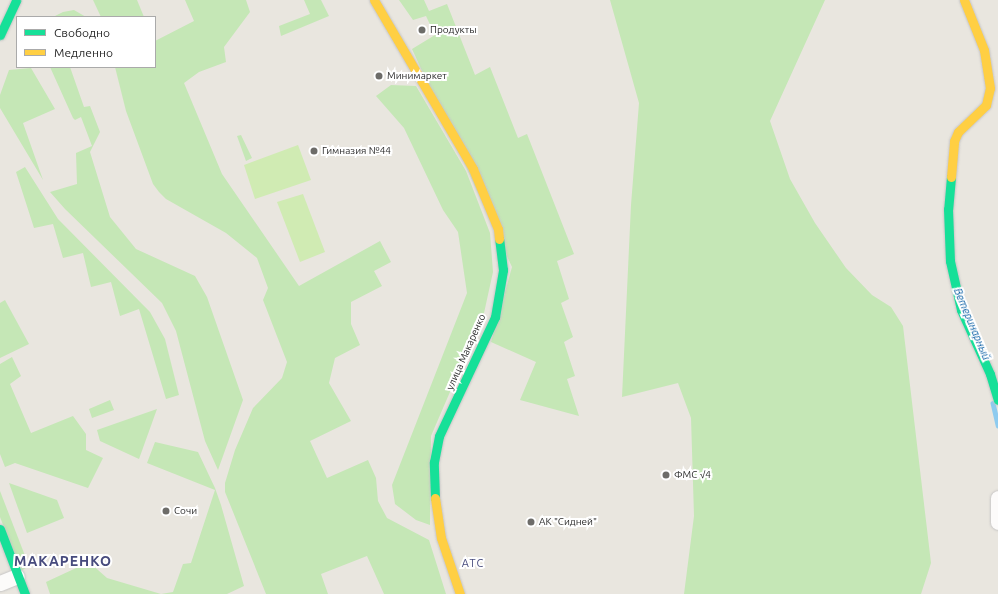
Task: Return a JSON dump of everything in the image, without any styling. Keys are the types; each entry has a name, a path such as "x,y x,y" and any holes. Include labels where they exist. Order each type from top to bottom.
{"street":[{"path":"0,35 16,0"},
{"name":"улица Макаренко","path":"374,0 473,169 498,229 503,270 495,317 440,436 434,462 434,490 442,538 460,594"},
{"path":"964,0 984,50 990,88 986,105 958,132 954,141 948,209 950,261 961,310 990,374 998,400"},
{"path":"998,498 998,522"},
{"path":"0,529 25,594"},
{"path":"0,583 17,576"}],"green space":[{"path":"93,0 137,0 144,16 101,16"},
{"path":"185,0 246,0 250,12 224,47 226,62 199,72 184,83 222,174 299,286 380,241 391,262 374,271 382,286 351,302 351,324 360,345 335,358 329,383 351,421 310,441 327,478 368,460 376,478 378,501 387,518 429,540 446,594 384,594 367,556 321,574 328,594 266,594 225,492 225,483 235,450 253,408 282,378 287,362 263,300 268,288 257,258 226,233 166,199 153,184 126,111 115,68 156,68 156,40 194,21"},
{"path":"304,0 321,0 329,16 281,36 279,26 310,14"},
{"path":"399,0 424,0 429,11 447,4 475,75 490,67 518,138 527,134 574,254 557,261 569,299 561,303 573,337 564,342 575,376 567,379 579,416 520,400 536,362 491,342 512,267 412,49 435,35 426,16 413,20"},
{"path":"610,0 825,0 770,121 790,179 815,223 846,268 872,295 891,307 903,326 931,563 921,594 684,594 694,516 691,418 678,383 622,397 631,205 639,103"},
{"path":"74,10 84,16 55,16 63,12"},
{"path":"31,68 55,109 23,123 43,180 0,108 0,95 9,70"},
{"path":"50,68 70,68 84,107 90,106 100,132 90,152 110,217 136,249 195,276 207,297 243,400 218,470 205,441 176,331 162,303 65,209 50,192 77,184 76,153 92,146 81,117 75,120"},
{"path":"391,85 416,86 466,171 490,233 493,272 484,313 431,436 430,525 416,520 395,504 392,485 467,293 458,232 443,210 404,128 376,96"},
{"path":"241,135 252,158 246,161 237,136"},
{"path":"298,145 311,180 255,199 244,165"},
{"path":"25,167 58,219 150,312 165,339 179,395 166,399 139,309 120,316 111,282 91,287 83,253 63,258 53,224 34,228 16,172"},
{"path":"303,194 325,252 300,262 277,202"},
{"path":"5,300 29,344 0,358 0,303"},
{"path":"12,357 21,376 10,384 31,433 73,416 86,434 86,450 103,458 88,488 15,463 5,467 0,454 0,364"},
{"path":"110,400 114,410 92,418 89,409"},
{"path":"157,409 139,459 100,441 97,430"},
{"path":"155,442 198,452 215,488 221,505 244,586 227,594 161,594 173,592 183,564 191,563 215,490 147,463"},
{"path":"9,483 57,500 64,518 27,533"},
{"path":"0,491 29,566 21,571 0,517"},
{"path":"89,562 107,578 161,594 50,594 46,582"}],"waterway":[{"name":"Ветеринарный","path":"993,403 998,425"}],"traffic: fast":[{"path":"0,35 16,0"},
{"path":"951,177 948,209 950,261 961,310 990,374 998,400"},
{"path":"435,498 434,462 439,436 495,317 503,270 499,239"},
{"path":"0,529 25,594"}],"traffic: slow":[{"path":"374,0 473,169 498,229 499,239"},
{"path":"951,177 954,141 958,132 986,105 990,88 984,50 964,0"},
{"path":"435,498 441,538 460,594"}],"place":[{"name":"Продукты","path":"422,30"},
{"name":"Минимаркет","path":"379,76"},
{"name":"Гимназия №44","path":"314,151"},
{"name":"ФМС √4","path":"666,475"},
{"name":"Сочи","path":"166,511"},
{"name":"АК \"Сидней\"","path":"531,522"}],"district":[{"name":"МАКАРЕНКО","path":"63,561"},
{"name":"АТС","path":"473,563"}]}
